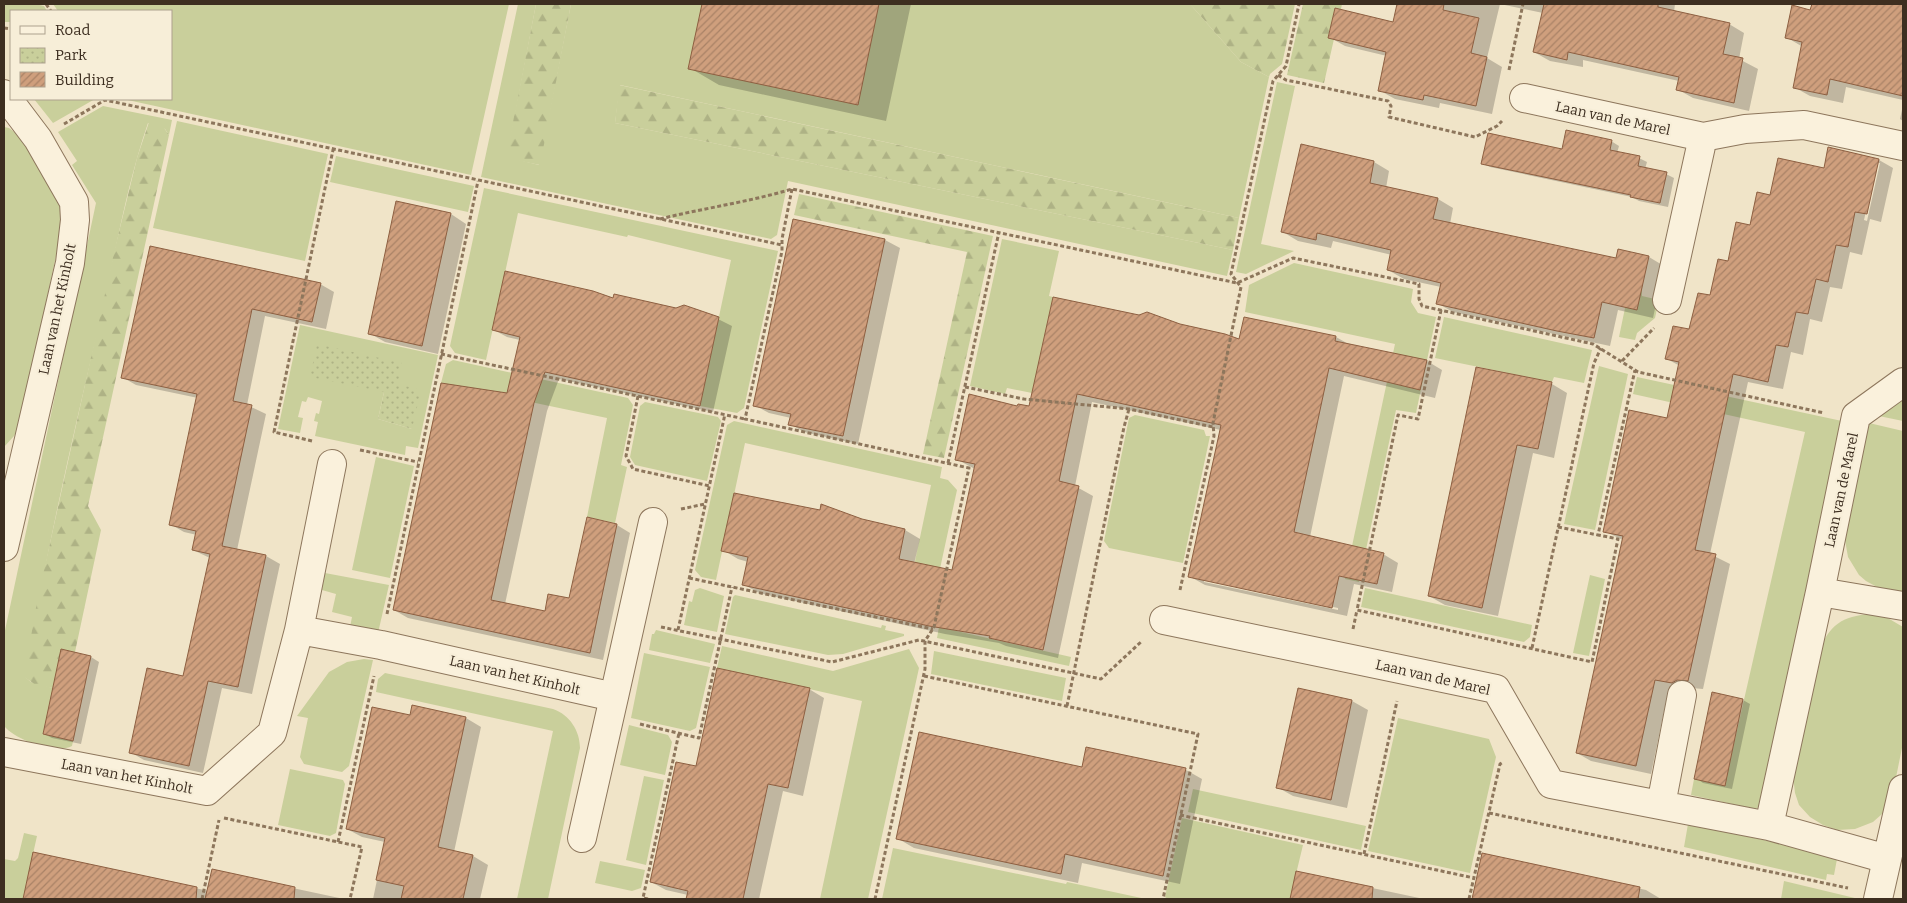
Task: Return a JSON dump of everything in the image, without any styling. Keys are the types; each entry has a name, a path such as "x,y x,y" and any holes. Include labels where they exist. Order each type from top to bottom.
{"street":[{"name":"Laan van het Kinholt","path":"4,94 38,139 74,202 70,263 11,481 4,548"},
{"name":"Laan van de Marel","path":"1524,98 1703,138 1746,129 1804,125 1903,146"},
{"path":"1667,300 1703,138"},
{"name":"Laan van de Marel","path":"1769,826 1856,416 1903,382"},
{"name":"Laan van het Kinholt","path":"4,752 207,791 272,734 299,630 334,455"},
{"path":"582,838 653,522"},
{"path":"1820,592 1903,606"},
{"name":"Laan van de Marel","path":"1169,621 1496,689 1551,784 1769,826 1887,858"},
{"name":"Laan van het Kinholt","path":"299,630 381,645 612,707"},
{"path":"1660,805 1682,695"},
{"path":"1878,899 1903,789"}],"path":[{"path":"631,620 832,662 919,640 1101,679 1169,621 1214,436 1213,427 1241,288 1232,274 1272,81 1286,66 1299,4"},
{"path":"1278,75 1286,80 1388,101 1391,106 1389,117 1475,138 1497,126 1524,98 1508,69 1523,4"},
{"path":"38,139 103,100"},
{"path":"109,100 333,150 782,245"},
{"path":"333,150 274,432 334,455 418,462"},
{"path":"338,842 478,181"},
{"path":"660,219 695,210 762,198 792,189 1237,282 1293,258 1419,284 1419,298 1422,306 1593,344 1638,372 1855,420"},
{"path":"745,419 782,251 792,189"},
{"path":"948,463 998,232"},
{"path":"1622,361 1664,318 1667,300"},
{"path":"1441,310 1418,419 1398,415 1357,610 1592,662 1618,540 1558,528"},
{"path":"1532,648 1594,363 1601,348"},
{"path":"441,354 970,468 933,629 925,641 924,676 875,899"},
{"path":"1598,535 1635,370"},
{"path":"965,387 1024,398 1129,409 1213,427"},
{"path":"638,396 626,456 633,469 710,486"},
{"path":"1066,706 1129,409"},
{"path":"678,630 725,414"},
{"path":"689,578 933,629"},
{"path":"612,707 679,733 699,738 732,587"},
{"path":"1364,854 1404,670"},
{"path":"924,676 1198,734 1163,899"},
{"path":"648,899 643,898 679,733"},
{"path":"1469,899 1500,764 1528,745"},
{"path":"1489,813 1851,889"},
{"path":"1180,814 1474,878"},
{"path":"202,899 220,817 362,847 350,899"}],"green space":[{"path":"4,4 35,4 44,6 46,10 10,10 10,22 4,22"},
{"path":"53,4 509,4 471,175 128,100 172,100 172,10 57,10"},
{"path":"518,4 536,4 507,157 539,165 571,4 1190,4 1241,62 1269,77 1239,218 620,85 615,123 1233,250 1227,276 788,181 777,235 771,239 481,177"},
{"path":"536,4 571,4 540,165 506,158"},
{"path":"1190,4 1295,4 1282,64 1269,77 1241,62"},
{"path":"1303,4 1342,4 1341,9 1335,8 1328,37 1334,39 1324,83 1287,75"},
{"path":"1277,82 1295,86 1261,244 1294,251 1246,274 1236,272"},
{"path":"619,85 1239,218 1233,250 615,123"},
{"path":"35,100 93,100 53,123"},
{"path":"103,106 172,120 169,135 165,129 148,123 140,147 121,221 41,587 25,677 31,682 53,688 43,734 73,741 72,746 56,749 26,741 4,726 4,635 96,203 72,165 77,161 58,132"},
{"path":"177,121 328,154 305,261 153,228"},
{"path":"149,122 161,125 169,135 88,506 101,530 75,652 53,688 36,685 24,677 37,602 116,244 137,158"},
{"path":"4,127 9,128 21,137 57,194 62,210 61,233 19,427 4,447"},
{"path":"336,156 474,186 468,212 330,182"},
{"path":"484,188 778,251 744,408 737,413 700,406 731,260 628,235 627,237 518,213 486,360 455,353 450,346"},
{"path":"799,194 993,236 944,458 923,454 967,252 794,215"},
{"path":"1002,239 1059,251 1049,296 1053,297 1032,393 1007,388 1005,394 970,386"},
{"path":"1294,263 1413,289 1411,302 1418,313 1436,317 1416,413 1396,410 1359,582 1345,579 1395,344 1245,312 1249,285"},
{"path":"1630,284 1642,287 1642,296 1659,300 1655,318 1637,333 1635,340 1619,337"},
{"path":"1444,317 1592,350 1584,383 1554,377 1552,382 1435,358"},
{"path":"300,325 438,355 418,448 406,446 405,455 315,436 318,422 314,421 316,413 319,414 322,401 308,397 306,402 302,401 298,417 303,418 300,433 278,429","holes":["384,392 412,429 378,419"]},
{"path":"317,344 402,363 398,384 421,390 412,429 378,419 384,392 310,377"},
{"path":"453,360 628,398 633,405 621,465 627,467 615,523 587,517 607,418 441,383 446,364"},
{"path":"1599,366 1628,374 1595,530 1564,524"},
{"path":"1637,377 1842,421 1759,807 1755,809 1691,795 1694,779 1728,770 1805,432 1633,394"},
{"path":"1903,396 1903,421 1874,415"},
{"path":"645,402 718,417 721,421 707,481 635,465 630,457 640,406"},
{"path":"1135,415 1204,430 1206,436 1210,436 1183,563 1109,548 1104,541 1129,418"},
{"path":"734,421 942,467 940,478 948,480 957,490 930,615 909,590 931,485 745,443 716,580 701,577 695,570 727,425"},
{"path":"1869,423 1903,431 1903,593 1877,587 1866,581 1859,575 1848,557 1845,540"},
{"path":"376,457 414,466 390,578 352,570"},
{"path":"325,573 389,585 378,633 350,627 352,617 332,612 336,594 322,590"},
{"path":"1590,575 1605,579 1589,656 1573,653"},
{"path":"700,588 724,596 717,632 684,625 689,601 692,602 695,590"},
{"path":"1365,588 1532,625 1530,637 1524,642 1361,607"},
{"path":"735,595 881,628 882,625 886,626 885,630 904,634 904,636 843,654 828,655 725,634"},
{"path":"1871,614 1886,617 1903,627 1903,743 1891,802 1882,814 1873,822 1855,829 1837,830 1823,825 1810,817 1799,805 1793,776 1819,652 1823,643 1832,629 1844,620"},
{"path":"939,627 1071,657 1069,666 937,638"},
{"path":"656,630 715,644 710,663 649,650 652,634"},
{"path":"722,646 833,671 909,649 919,668 868,899 820,899 862,701 717,668"},
{"path":"934,651 1066,678 1062,701 931,674"},
{"path":"644,653 710,667 696,728 690,731 631,718"},
{"path":"364,659 373,660 349,766 342,772 304,764 300,757 308,718 297,716 329,672 347,662"},
{"path":"385,673 553,709 564,715 573,724 580,742 580,748 548,899 517,899 553,731 376,692 378,679"},
{"path":"1398,718 1489,739 1496,757 1470,873 1368,851"},
{"path":"629,725 668,735 672,742 665,775 620,765"},
{"path":"290,769 343,780 345,784 336,833 330,836 278,825"},
{"path":"644,776 664,780 646,865 626,860"},
{"path":"1193,789 1366,826 1361,850 1188,812"},
{"path":"1182,818 1303,845 1290,899 1168,899 1165,897"},
{"path":"1688,824 1825,853 1837,859 1834,875 1827,874 1826,880 1684,847"},
{"path":"24,833 37,836 23,899 4,899 4,859 15,861 18,858"},
{"path":"893,848 1066,884 1067,882 1146,899 882,899"},
{"path":"600,861 645,870 641,888 632,891 595,883"},
{"path":"1784,881 1859,899 1781,899"}],"building":[{"path":"702,4 879,4 858,105 688,69"},
{"path":"1397,4 1444,4 1443,10 1479,18 1471,53 1487,57 1476,106 1424,95 1423,100 1378,91 1386,52 1328,38 1335,8 1393,22"},
{"path":"1544,4 1658,4 1658,7 1730,23 1723,54 1743,58 1734,103 1676,90 1679,77 1568,52 1567,60 1533,52"},
{"path":"1812,4 1903,4 1903,96 1830,79 1827,95 1793,88 1802,42 1785,38 1792,5 1810,10"},
{"path":"1566,130 1612,140 1610,150 1640,156 1638,166 1667,172 1660,203 1630,197 1631,195 1481,164 1488,133 1562,149"},
{"path":"1301,144 1374,161 1370,183 1438,198 1433,219 1616,258 1618,249 1649,256 1637,310 1602,302 1594,338 1557,331 1436,304 1441,283 1387,270 1391,250 1317,233 1316,240 1281,232"},
{"path":"1828,147 1879,159 1867,214 1855,212 1848,247 1836,245 1828,282 1816,279 1808,314 1796,312 1788,347 1776,345 1768,382 1733,374 1695,550 1716,554 1688,681 1677,680 1672,683 1655,680 1636,766 1576,753 1623,536 1603,532 1629,410 1667,418 1679,362 1665,359 1673,326 1689,329 1698,293 1710,295 1718,259 1728,261 1736,222 1750,225 1757,192 1770,195 1778,158 1824,168"},
{"path":"396,201 451,213 422,346 368,334"},
{"path":"793,219 885,239 843,436 788,425 791,414 753,406"},
{"path":"150,246 321,283 312,322 252,309 233,401 252,405 222,546 266,555 238,687 208,681 189,766 129,753 147,668 183,676 210,554 192,550 196,531 169,525 197,394 121,378"},
{"path":"505,271 593,291 613,298 614,294 676,308 684,305 719,317 700,406 545,372 534,403 491,600 545,611 548,594 569,598 587,517 617,524 590,653 393,610 441,383 507,393 520,337 492,330"},
{"path":"1053,297 1139,315 1147,312 1180,324 1239,339 1244,317 1336,336 1335,341 1427,360 1420,390 1329,368 1294,532 1384,553 1377,584 1339,576 1332,608 1188,577 1221,425 1077,394 1059,481 1079,486 1043,650 989,638 990,636 929,626 742,585 748,557 721,551 734,493 820,510 821,504 862,519 905,529 899,559 952,570 975,464 955,460 969,394 1017,406 1018,404 1029,406"},
{"path":"1476,367 1552,382 1538,449 1517,445 1482,608 1428,596"},
{"path":"61,649 91,656 73,741 43,734"},
{"path":"717,668 810,688 788,788 768,784 743,899 686,899 688,891 650,882 676,762 696,766"},
{"path":"1298,688 1352,700 1331,800 1276,788"},
{"path":"1712,692 1743,699 1725,786 1694,779"},
{"path":"412,705 466,717 438,847 473,855 463,899 401,899 404,886 376,880 385,838 346,829 372,707 410,715"},
{"path":"919,732 1082,767 1086,747 1186,768 1163,876 1065,854 1061,874 896,839"},
{"path":"33,852 197,887 196,899 23,899"},
{"path":"1482,853 1640,887 1638,899 1472,899"},
{"path":"212,869 295,887 294,899 205,899"},
{"path":"1296,871 1373,887 1372,899 1290,899"}]}
